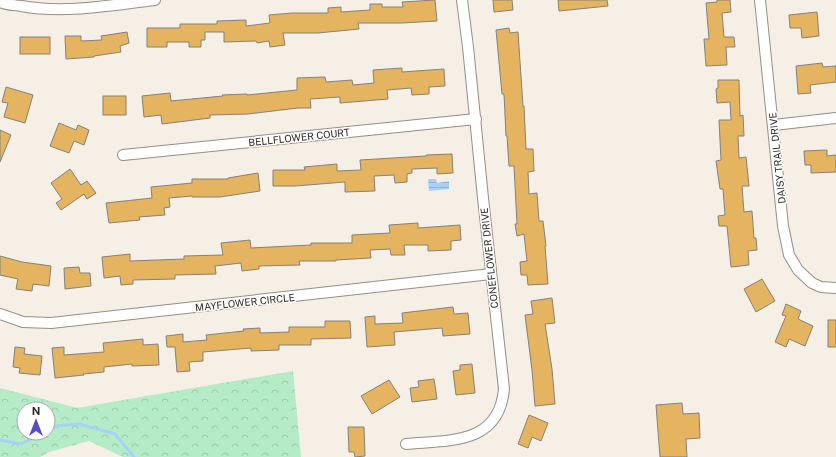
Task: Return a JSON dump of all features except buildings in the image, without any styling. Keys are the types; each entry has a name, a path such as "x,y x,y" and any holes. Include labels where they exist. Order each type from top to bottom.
{"street":[{"path":"1,5 57,10 155,0"},
{"name":"CONEFLOWER DRIVE","path":"406,444 466,438 477,434 494,420 503,400 504,389 462,0"},
{"name":"DAISY TRAIL DRIVE","path":"760,0 774,125 783,226 789,255 798,270 812,284 821,287 836,288"},
{"path":"774,125 836,118"},
{"name":"BELLFLOWER COURT","path":"122,155 476,119"},
{"name":"MAYFLOWER CIRCLE","path":"0,314 23,322 51,323 491,274"}],"green space":[{"path":"293,371 301,457 123,457 89,441 49,452 40,457 0,457 0,388 50,401 16,401 16,441 56,441 56,403 77,408"}],"water":[{"path":"428,179 436,179 437,183 449,181 449,189 429,191"}],"waterway":[{"path":"56,426 79,424 115,434 134,457"},
{"path":"0,440 21,444 27,441"}]}
